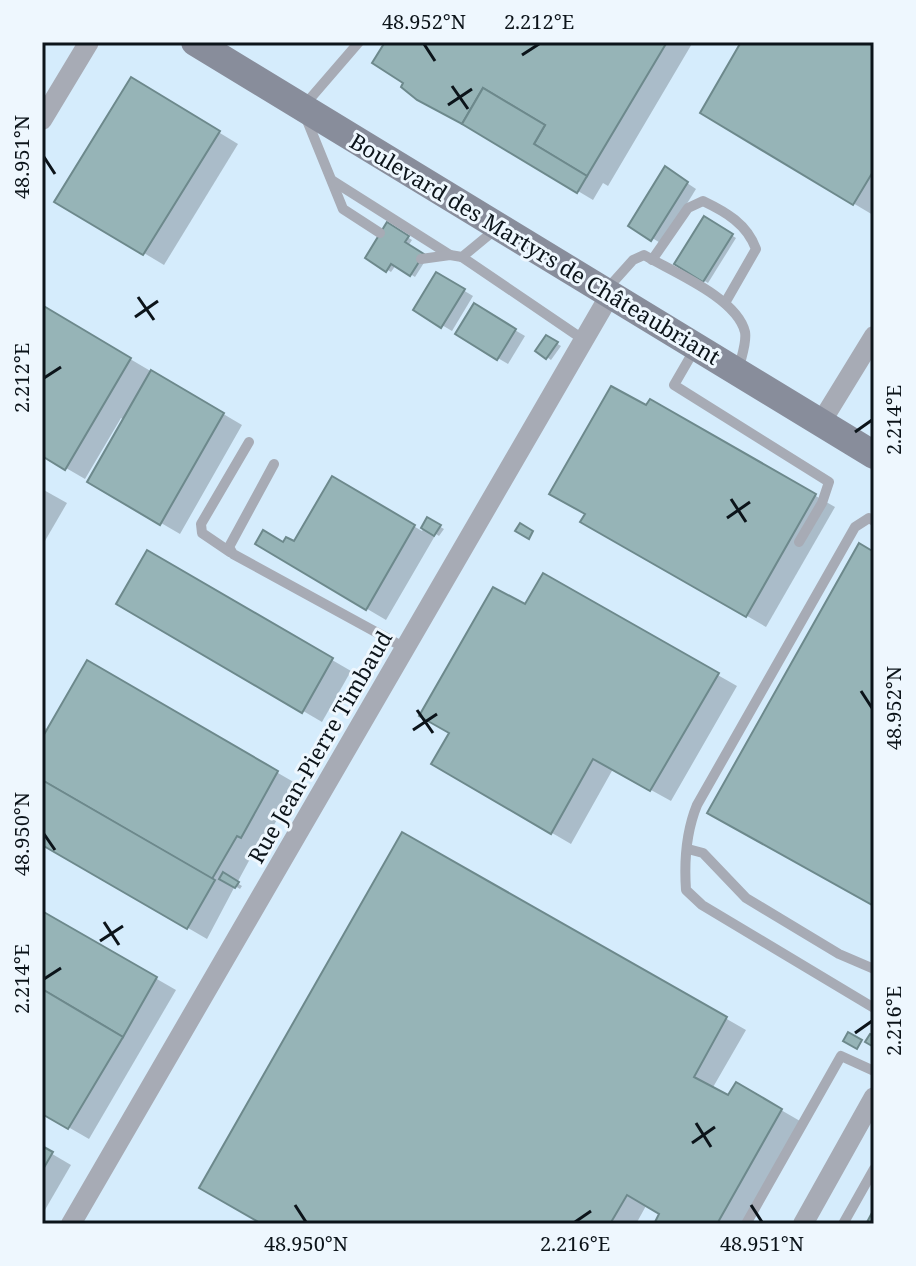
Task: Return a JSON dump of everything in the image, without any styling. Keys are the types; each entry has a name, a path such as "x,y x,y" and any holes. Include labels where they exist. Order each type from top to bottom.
{"main road":[{"name":"Boulevard des Martyrs de Châteaubriant","path":"195,42 874,455"}],"street":[{"path":"42,120 89,42"},
{"name":"Rue Jean-Pierre Timbaud","path":"71,1224 584,340 608,292"},
{"path":"820,424 874,336"},
{"path":"803,1224 869,1118 874,1097"}],"lane":[{"path":"359,42 302,108 343,209 380,233"},
{"path":"331,180 450,255"},
{"path":"652,260 688,208 703,201 718,208 751,235 756,249 725,303"},
{"path":"462,257 499,227"},
{"path":"421,259 450,255 462,257 584,340"},
{"path":"608,292 638,255 725,303 738,313 746,335 738,372"},
{"path":"697,346 674,385 829,482 822,503 799,542"},
{"path":"249,442 201,524 202,533 233,554 405,648"},
{"path":"233,554 229,547 274,464"},
{"path":"874,521 869,518 855,527 697,805 690,823 686,890 702,905 874,1008"},
{"path":"688,849 703,853 746,898 839,954 874,969"},
{"path":"746,1224 841,1056 874,1071"},
{"path":"843,1224 874,1169"}],"building":[{"path":"385,42 667,42 587,176 534,144 545,125 483,88 462,124 417,100 401,87 403,83 372,63"},
{"path":"741,42 874,42 874,170 853,205 700,113"},
{"path":"131,77 220,131 143,255 54,202"},
{"path":"483,88 545,125 534,144 587,176 577,193 462,124"},
{"path":"665,166 688,182 651,241 628,226"},
{"path":"704,216 733,234 703,282 674,264"},
{"path":"387,222 409,236 405,242 424,254 410,276 391,264 386,272 365,258"},
{"path":"436,272 465,289 441,328 413,310"},
{"path":"474,303 516,329 497,360 455,334"},
{"path":"42,305 131,358 65,470 42,456"},
{"path":"546,335 558,342 546,359 535,351"},
{"path":"151,370 224,413 160,525 87,482"},
{"path":"611,386 646,405 650,399 816,494 746,617 580,522 585,514 549,494"},
{"path":"332,476 415,525 366,610 255,544 263,530 283,542 286,537 294,541"},
{"path":"427,517 441,525 434,536 421,528"},
{"path":"520,523 533,531 529,539 515,531"},
{"path":"859,543 874,552 874,906 707,813"},
{"path":"147,550 333,658 302,713 116,604"},
{"path":"543,573 719,673 650,791 593,759 551,834 431,764 449,733 419,716 493,587 525,604"},
{"path":"87,660 278,771 241,838 237,836 212,879 42,780 42,738"},
{"path":"42,780 215,880 187,929 42,845"},
{"path":"402,832 727,1017 694,1077 728,1095 736,1082 782,1109 717,1224 654,1224 659,1214 627,1195 610,1224 262,1224 199,1188"},
{"path":"223,872 239,882 235,888 219,879"},
{"path":"42,911 157,977 123,1037 42,989"},
{"path":"42,989 123,1037 68,1129 42,1114"},
{"path":"848,1032 862,1040 857,1049 843,1041"},
{"path":"870,1034 874,1036 874,1047 865,1042"},
{"path":"42,1146 53,1152 42,1171"},
{"path":"874,1209 874,1224 866,1224"}]}
